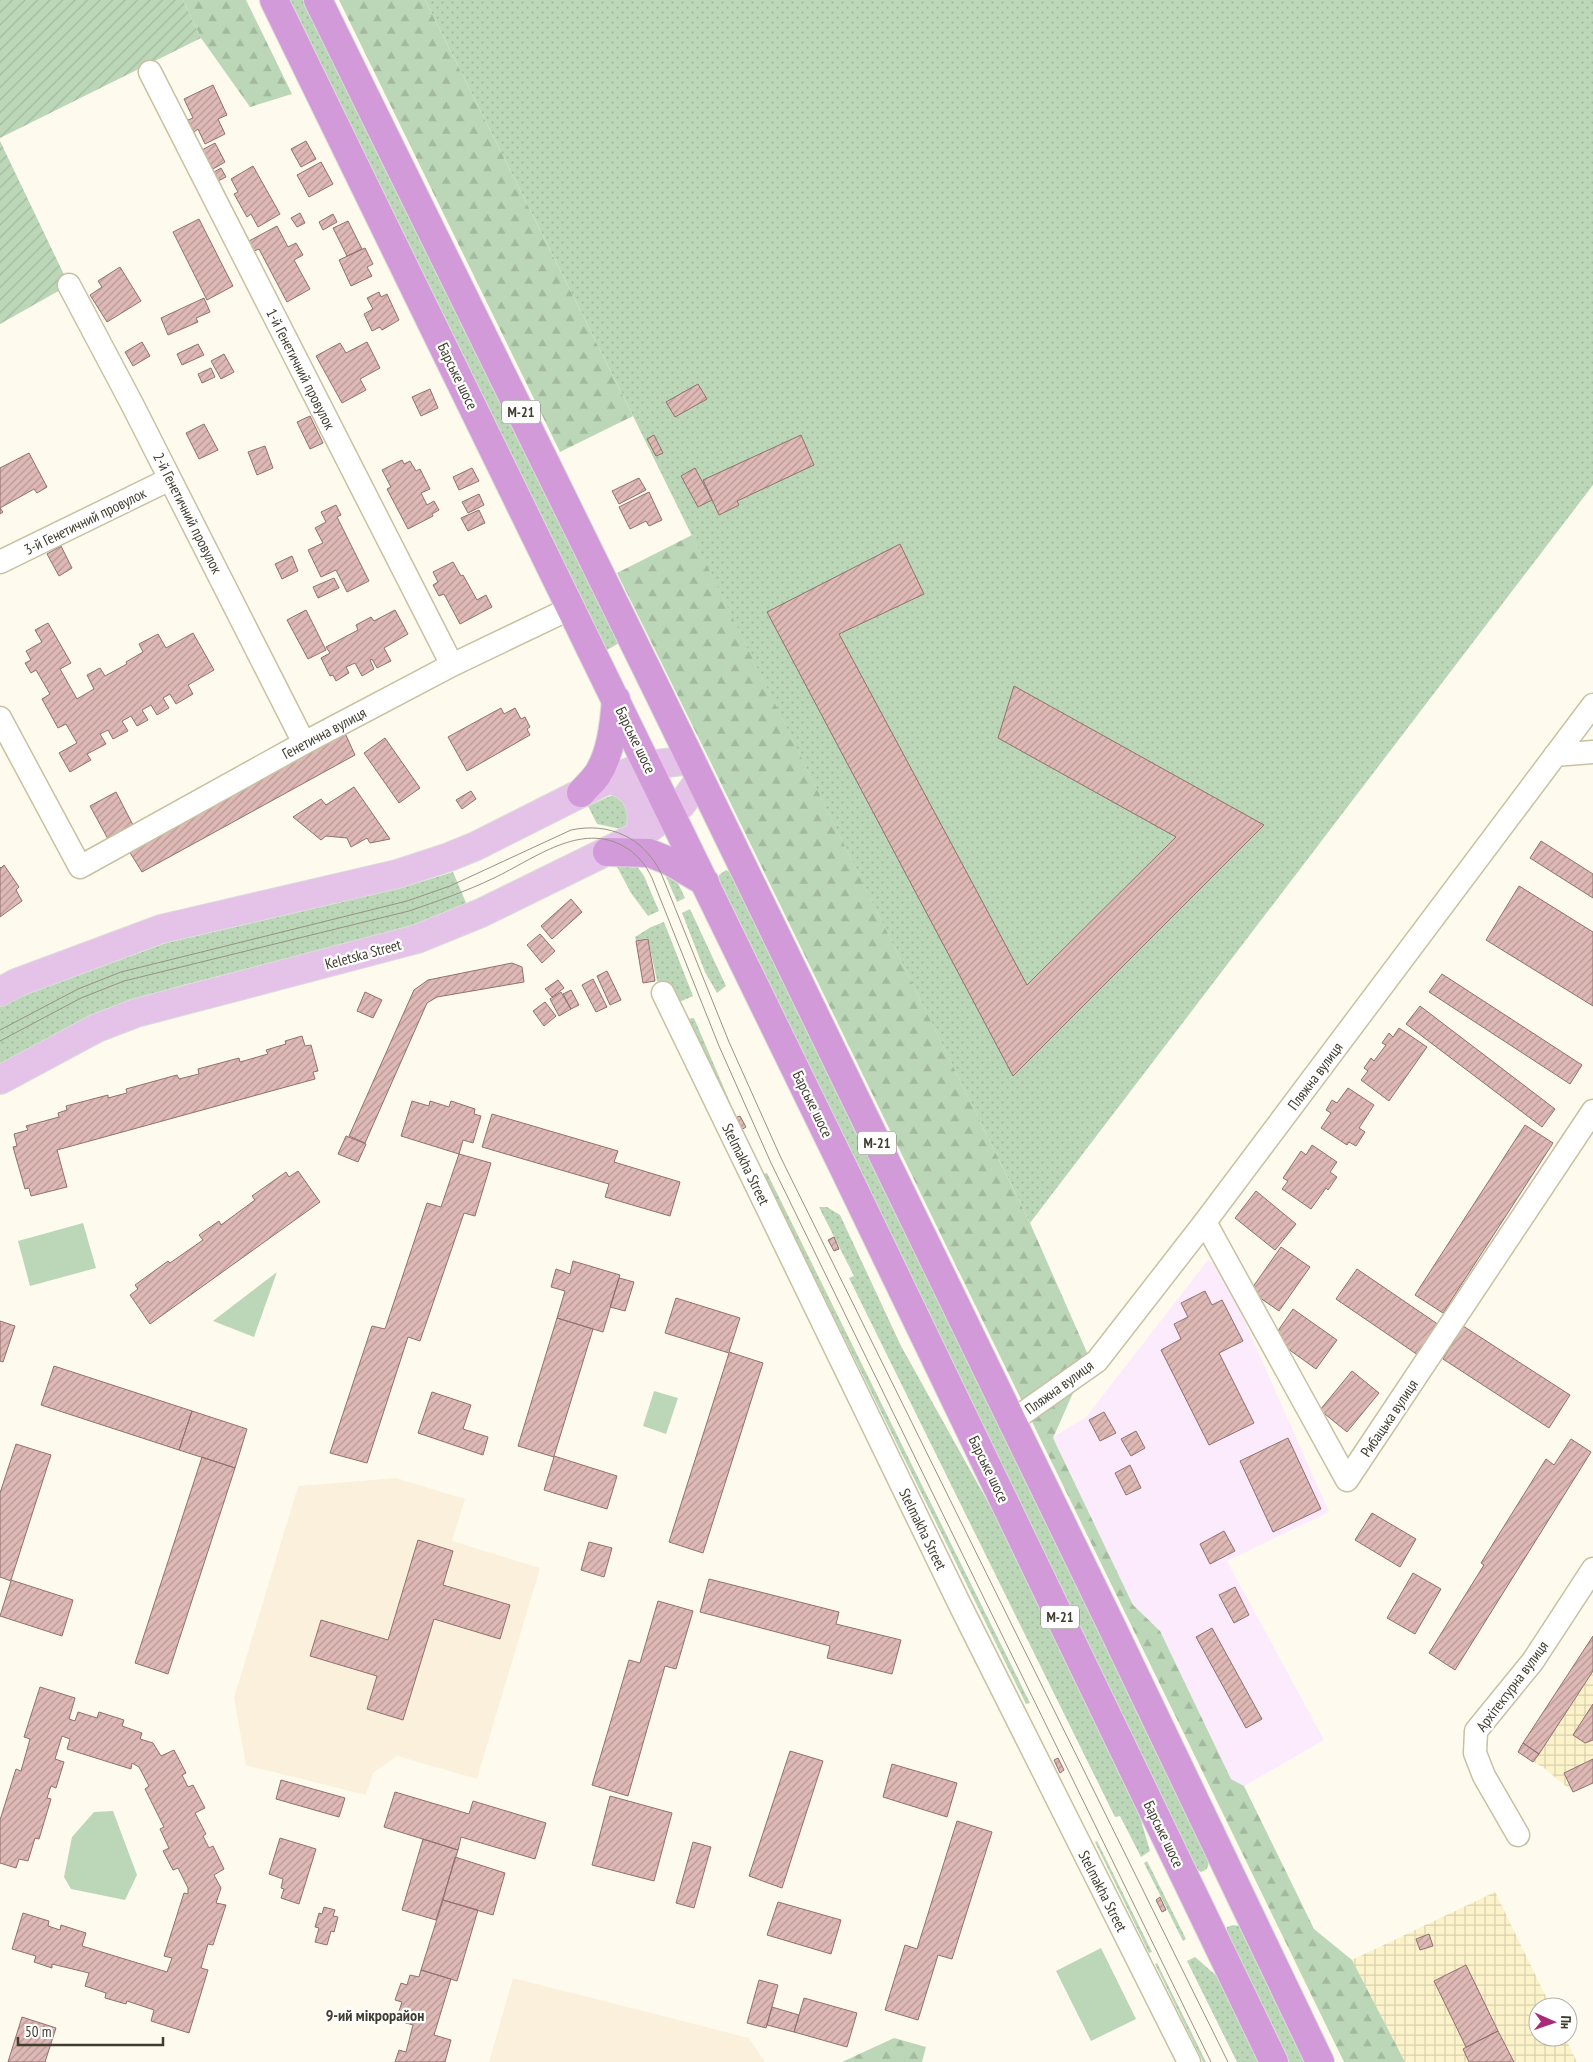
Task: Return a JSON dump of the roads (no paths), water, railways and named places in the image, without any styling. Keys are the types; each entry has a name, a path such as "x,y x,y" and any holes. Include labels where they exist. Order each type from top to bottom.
{"highway":[{"name":"Барське шосе","path":"274,0 649,765 1274,2062"},
{"name":"М-21","path":"318,0 660,694 1117,1636 1320,2062"},
{"path":"581,793 598,774 608,748 618,705 628,715 637,717 646,715 658,703 660,694"},
{"path":"607,852 649,853 669,861 705,882 706,874 711,866 718,861 726,859 735,861 742,866"},
{"path":"1200,1909 1237,1890"}],"main road":[{"path":"0,992 16,983 160,929 377,878 427,864 476,846 609,779 649,765 696,769"},
{"name":"Keletska Street","path":"0,1080 97,1028 136,1013 417,939 481,913 640,835 681,805 696,769"},
{"path":"609,779 628,787 636,795 643,815 640,835"}],"street":[{"name":"1-й Генетичний провулок","path":"150,72 452,665"},
{"name":"2-й Генетичний провулок","path":"69,285 304,743"},
{"name":"3-й Генетичний провулок","path":"0,562 170,479"},
{"name":"Генетична вулиця","path":"0,718 80,867 304,743 452,665 571,608"},
{"name":"Пляжна вулиця","path":"1012,1421 1096,1361 1205,1222 1593,705"},
{"path":"1555,754 1593,752"},
{"name":"Stelmakha Street","path":"663,993 951,1586 1189,2062"},
{"name":"Рибацька вулиця","path":"1205,1222 1347,1480 1593,1111"},
{"name":"Архітектурна вулиця","path":"1518,1835 1484,1776 1475,1752 1476,1731 1534,1661 1593,1569"}],"tram line":[{"path":"0,1030 78,989 121,972 407,901 450,886 571,830 599,828 624,835 635,841 654,860 661,873 729,1042 781,1158 1228,2062"},
{"path":"0,1041 81,998 124,981 409,911 473,887 541,853 575,840 592,838 608,840 625,847 637,856 652,878 719,1046 771,1163 1211,2062"}],"district":[{"name":"9-ий мікрорайон","path":"375,2015"}]}
